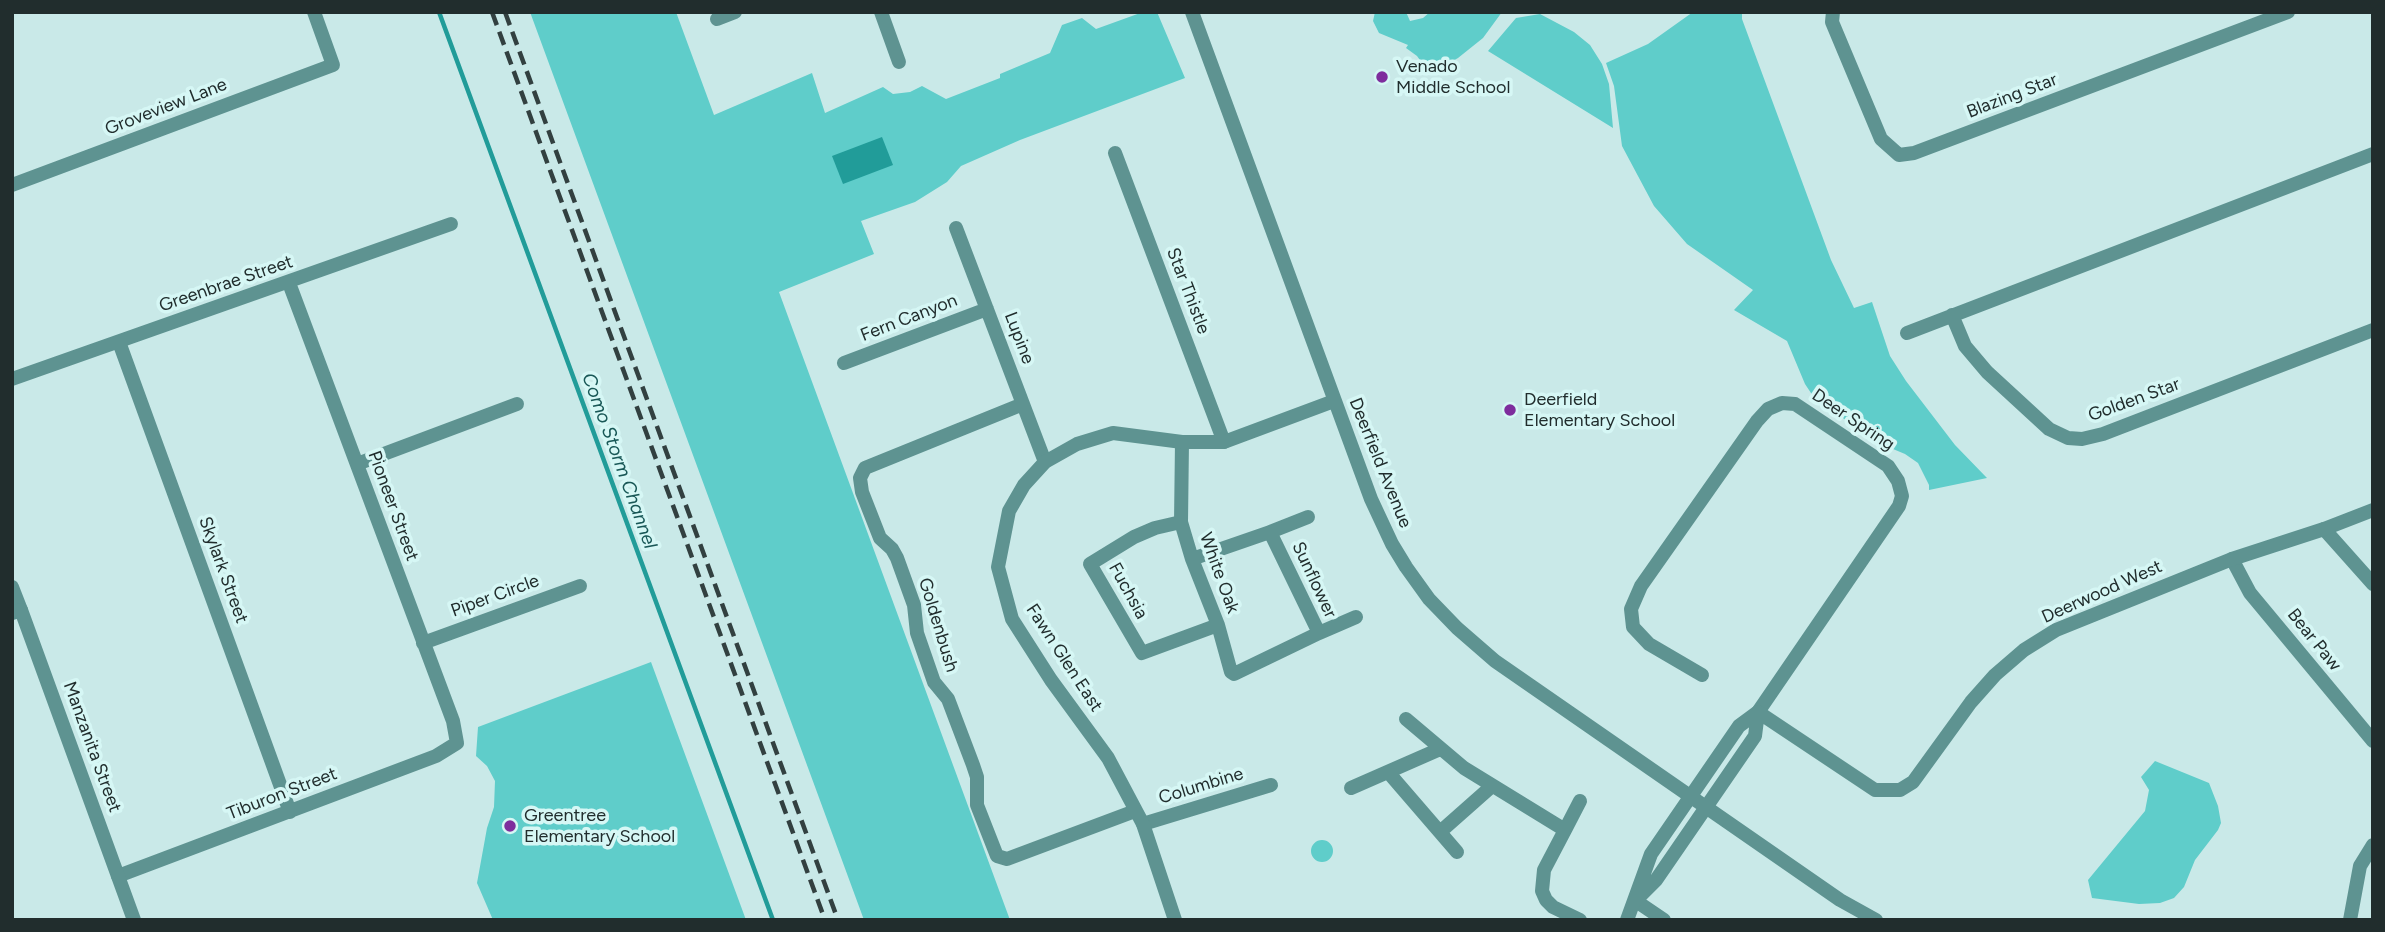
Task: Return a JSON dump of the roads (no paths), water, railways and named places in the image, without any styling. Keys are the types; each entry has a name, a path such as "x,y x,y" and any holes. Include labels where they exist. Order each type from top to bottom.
{"street":[{"name":"Groveview Lane","path":"12,186 333,65 314,12"},
{"path":"717,19 735,12"},
{"path":"881,12 899,62"},
{"name":"Deerfield Avenue","path":"1192,12 1381,522 1406,567 1429,599 1495,661 1840,900 1876,920"},
{"name":"Blazing Star","path":"1833,12 1832,22 1881,139 1899,155 1914,153 2288,12"},
{"name":"Star Thistle","path":"1115,153 1224,442"},
{"path":"1908,333 2373,154"},
{"name":"Greenbrae Street","path":"12,379 451,224"},
{"name":"Lupine","path":"956,228 1045,462"},
{"name":"Pioneer Street","path":"289,283 453,721 457,743"},
{"name":"Fern Canyon","path":"844,363 987,309"},
{"name":"Golden Star","path":"1952,315 1965,346 1987,372 2049,429 2068,438 2082,439 2103,434 2373,330"},
{"name":"Skylark Street","path":"119,342 290,812"},
{"name":"Fawn Glen East","path":"1175,920 1143,824 1108,758 1051,680 1012,619 998,567 1009,511 1024,485 1045,462 1077,444 1112,433 1182,442 1224,442 1334,401"},
{"name":"Deer Spring","path":"1636,901 1643,871 1651,855 1739,726 1758,712 1899,506 1902,496 1898,481 1888,466 1794,404 1782,403 1768,409 1758,421 1641,586 1631,609 1633,627 1649,644 1702,675"},
{"path":"357,464 517,404"},
{"name":"Goldenbush","path":"1023,404 865,468 860,478 862,492 877,532 895,553 916,612 917,633 934,682 951,706 973,765 977,805 997,856 1007,859 1135,811"},
{"name":"White Oak","path":"1182,442 1181,522 1233,673"},
{"name":"Deerwood West","path":"1758,712 1875,790 1900,790 1913,782 1971,702 1996,674 2024,650 2056,630 2090,614 2232,559 2373,510"},
{"path":"1270,532 1308,517"},
{"name":"Fuchsia","path":"1181,522 1155,528 1090,564 1142,653 1218,625"},
{"path":"2324,529 2373,584"},
{"name":"Sunflower","path":"1192,559 1270,532 1319,632 1233,673"},
{"name":"Bear Paw","path":"2232,559 2250,593 2373,741"},
{"name":"Piper Circle","path":"423,643 580,586"},
{"name":"Manzanita Street","path":"12,587 17,612 134,920"},
{"path":"1319,632 1356,617"},
{"name":"Deer Spring","path":"1636,901 1656,880 1755,736 1758,712"},
{"path":"1406,719 1464,768 1565,830"},
{"name":"Tiburon Street","path":"118,876 436,756 457,743"},
{"path":"1351,788 1440,749"},
{"path":"1388,772 1457,852"},
{"name":"Columbine","path":"1143,824 1271,785"},
{"path":"1440,832 1492,786"},
{"path":"1580,801 1544,870 1542,891 1553,907 1580,920"},
{"path":"2350,920 2360,866 2373,845"},
{"name":"Deerfield Avenue","path":"1840,900 1859,920"},
{"path":"1627,920 1636,901 1664,920"}],"waterway":[{"name":"Como Storm Channel","path":"439,12 773,920"}],"railway":[{"path":"492,12 825,920"},
{"path":"505,12 838,920"}],"place":[{"name":"Venado Middle School","path":"1382,77"},
{"name":"Deerfield Elementary School","path":"1510,410"},
{"name":"Greentree Elementary School","path":"510,826"}]}
